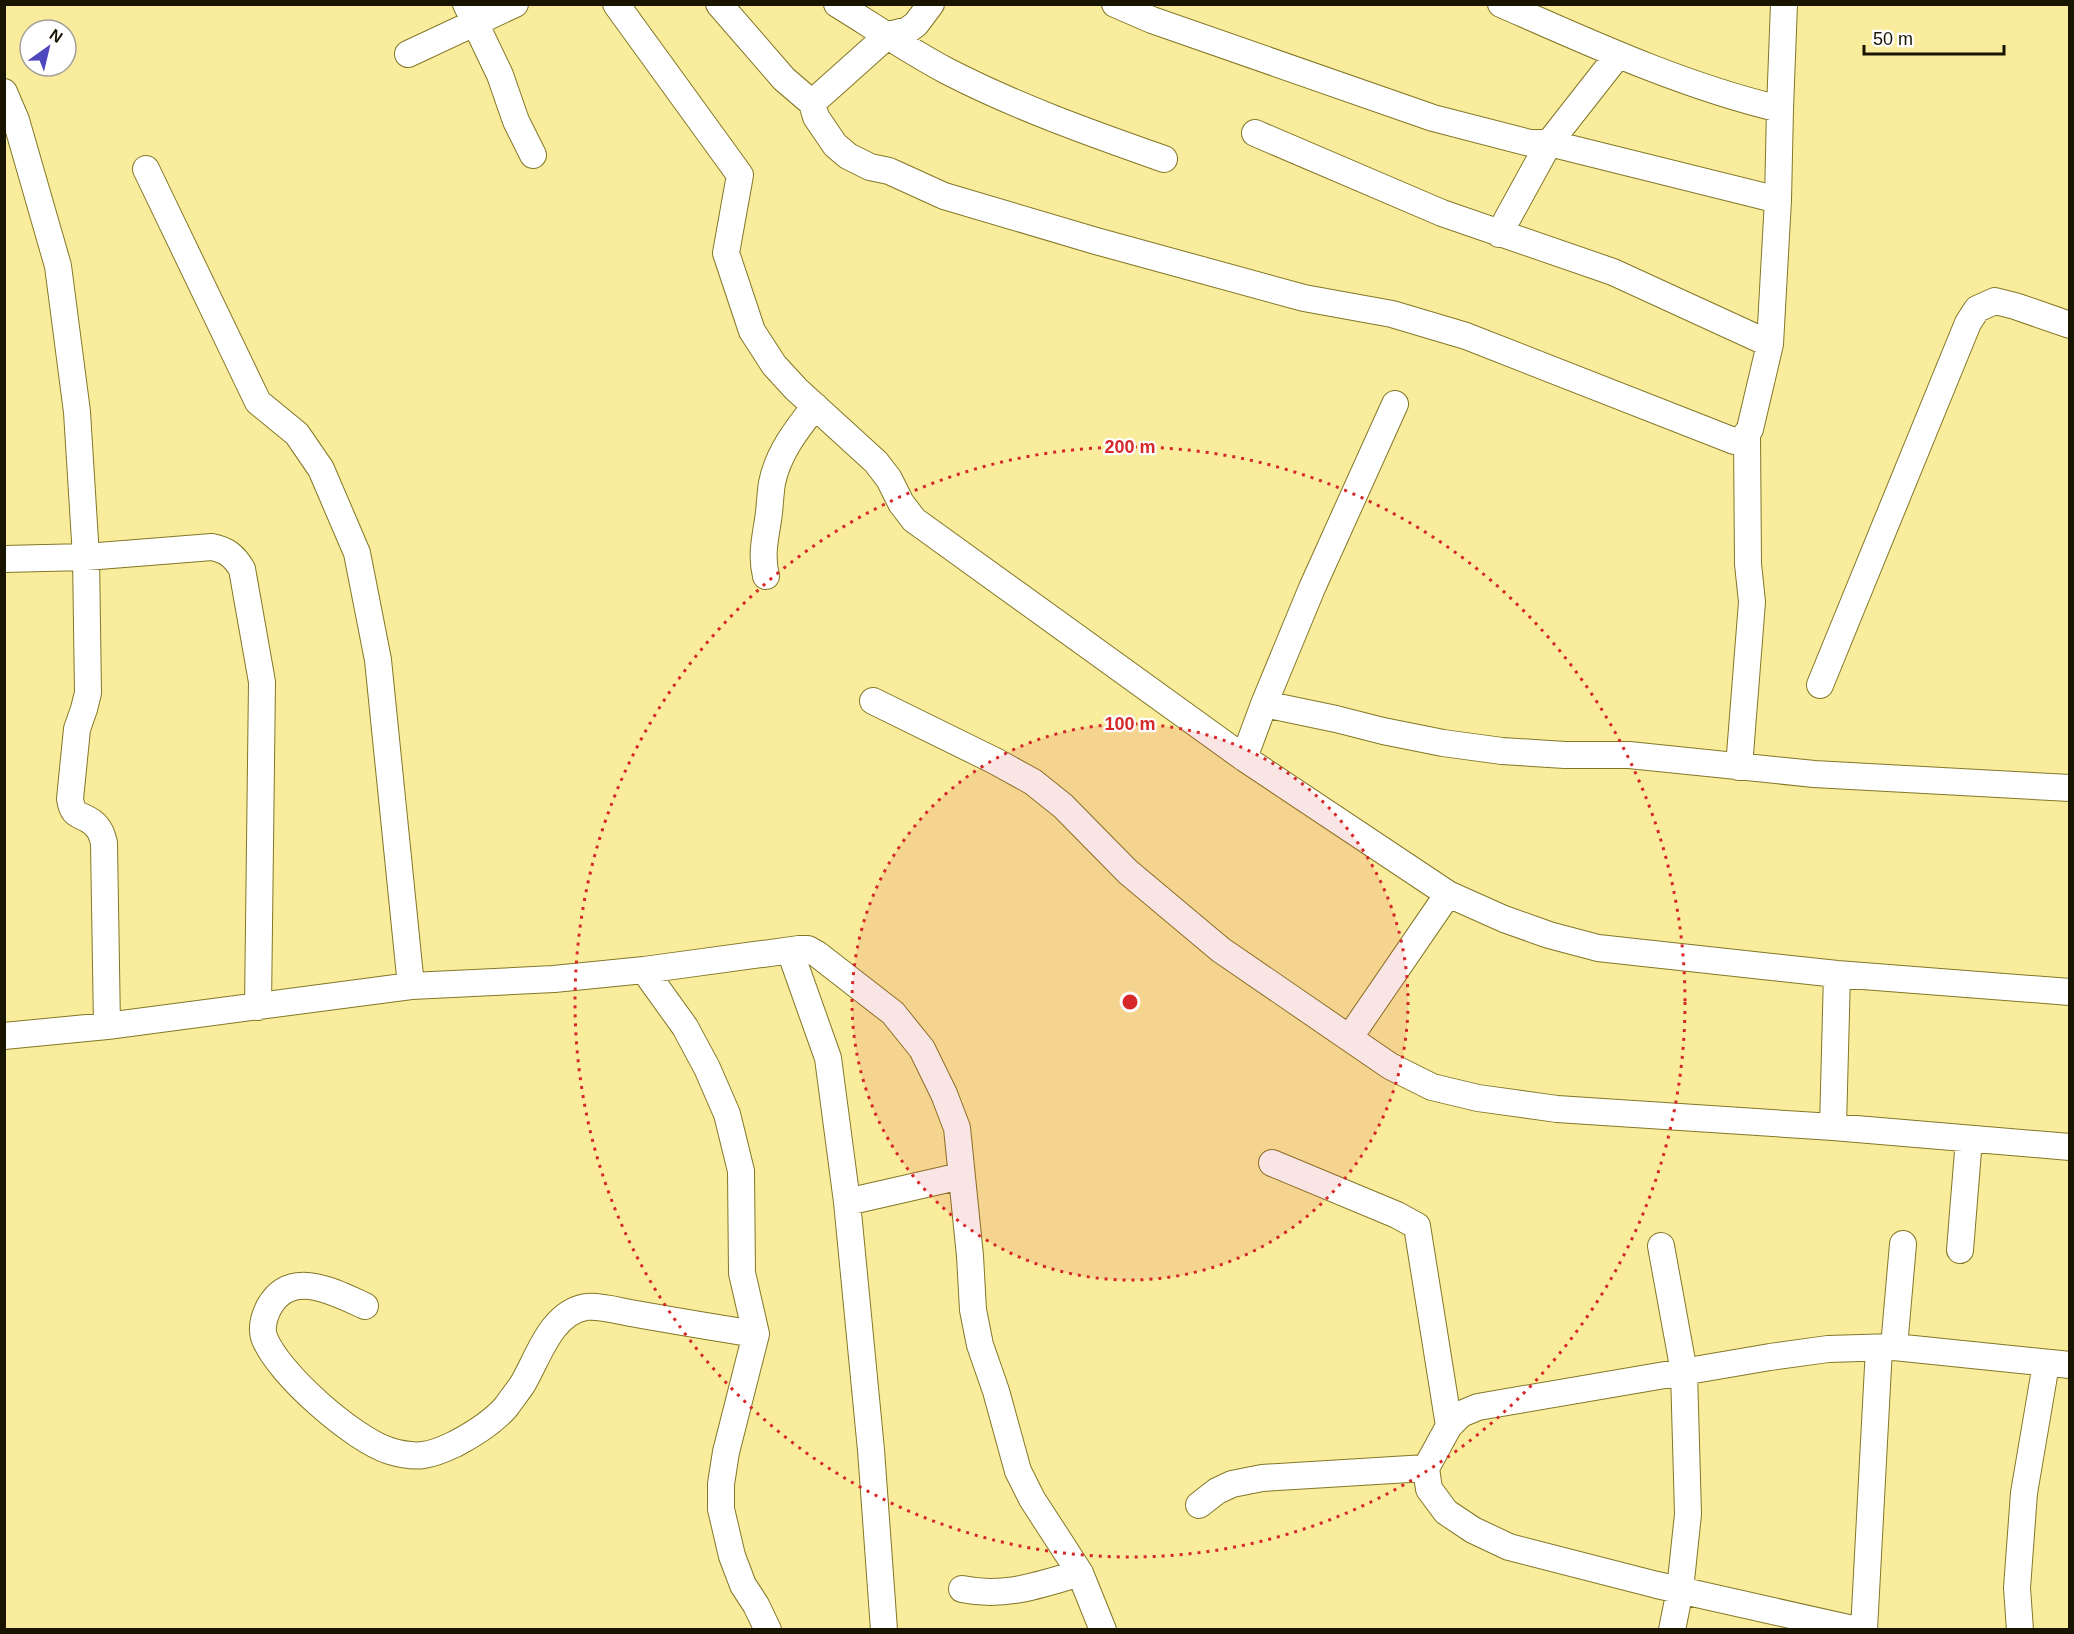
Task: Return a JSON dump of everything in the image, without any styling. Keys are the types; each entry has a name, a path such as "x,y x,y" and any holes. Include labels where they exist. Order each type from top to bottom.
{"street":[{"path":"408,54 470,14 515,4"},
{"path":"616,4 740,176 726,253 752,331 774,365 796,389 876,462 914,520 1244,758 1449,894 1504,919 1549,935 1598,948 1837,974 2070,992"},
{"path":"719,4 784,79 812,104 816,117 835,145 848,156 870,167 908,178 944,196 1304,298 1402,317 1466,336 1734,441 1742,440 1747,435"},
{"path":"837,4 946,70 1008,100 1085,132 1164,159"},
{"path":"812,104 888,35 908,30 916,24 931,4"},
{"path":"1115,4 1152,20 1433,118 1530,143 1549,143 1779,200"},
{"path":"1500,4 1618,55 1698,86 1780,109"},
{"path":"1739,767 1752,603 1748,564 1747,435 1770,345 1779,200 1784,4"},
{"path":"470,14 500,75 516,121 533,155"},
{"path":"1499,234 1549,143 1618,55"},
{"path":"4,92 16,120 58,266 77,412 86,557 88,693 76,729 70,800 75,813 93,822 101,831 105,843 107,1026"},
{"path":"1255,133 1442,213 1613,272 1770,345"},
{"path":"146,169 258,402 297,434 321,469 357,553 378,660 411,986"},
{"path":"1820,685 1968,323 1977,309 1995,302 2015,306 2070,325"},
{"path":"1244,758 1308,598 1395,404"},
{"path":"766,576 762,563 772,482 786,446 815,406"},
{"path":"4,559 86,557 212,547 224,550 235,557 242,569 262,682 258,1007"},
{"path":"873,702 1033,782 1063,806 1128,872 1221,950 1390,1066 1432,1087 1478,1098 1557,1109 1833,1127 2070,1147"},
{"path":"1264,704 1443,743 1502,751 1565,755 1629,755 1892,780 2070,788"},
{"path":"1350,1037 1449,894"},
{"path":"4,1036 107,1026 411,986 554,979 808,949 893,1013 922,1049 944,1094 957,1128 973,1310 980,1345 996,1391 1018,1471 1032,1500 1080,1573 1103,1629"},
{"path":"790,951 828,1058 847,1202 871,1450 884,1629"},
{"path":"644,970 685,1028 706,1068 727,1114 741,1171 742,1273 756,1334 726,1452 720,1509 732,1556 743,1585 768,1629"},
{"path":"1833,1127 1837,974"},
{"path":"1960,1250 1969,1139"},
{"path":"1272,1163 1397,1215 1417,1226 1449,1426"},
{"path":"847,1202 961,1176"},
{"path":"1864,1629 1887,1347 1903,1244"},
{"path":"1661,1246 1684,1372 1688,1514 1680,1590 1672,1629"},
{"path":"365,1306 330,1290 305,1286 287,1288 272,1302 263,1318 264,1336 275,1356 298,1385 355,1432 388,1450 416,1457 440,1451 492,1421 522,1385 549,1334 567,1316 586,1307 756,1334"},
{"path":"1857,1629 1680,1590 1509,1548 1473,1530 1446,1512 1429,1489 1426,1468 1449,1426 1461,1414 1478,1407 1684,1372 1828,1349 1887,1347 2058,1364 2024,1493 2017,1588 2019,1629"},
{"path":"1199,1505 1217,1491 1232,1484 1262,1478 1426,1468"},
{"path":"962,1589 983,1594 1021,1591 1080,1573"}]}
